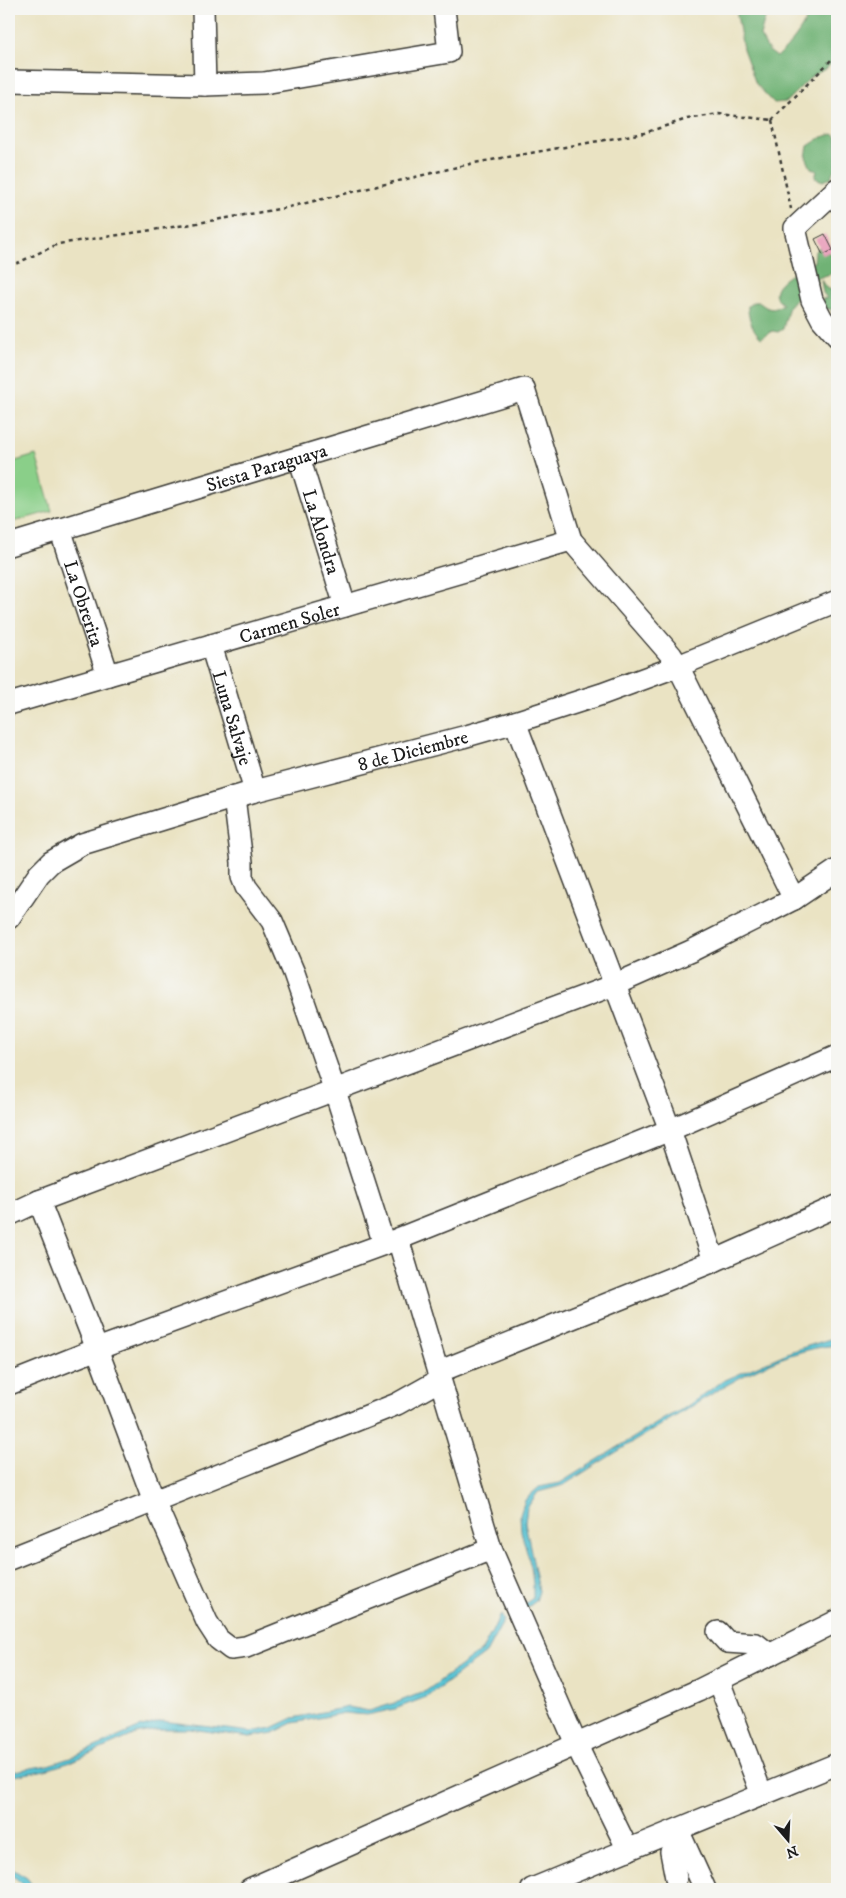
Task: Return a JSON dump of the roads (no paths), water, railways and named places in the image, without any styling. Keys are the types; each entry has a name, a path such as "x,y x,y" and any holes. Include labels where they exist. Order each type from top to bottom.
{"street":[{"path":"203,9 205,85"},
{"path":"9,81 205,85 264,83 448,52 444,9"},
{"path":"837,188 795,228 812,300 822,319 837,336"},
{"name":"Siesta Paraguaya","path":"9,545 524,389 571,540"},
{"name":"La Alondra","path":"299,457 344,606"},
{"name":"La Obrerita","path":"60,530 108,675"},
{"path":"571,540 671,655 678,666 794,899"},
{"name":"Carmen Soler","path":"9,704 571,540"},
{"name":"8 de Diciembre","path":"9,918 40,874 51,862 82,844 234,797 515,722 602,694 678,666 837,600"},
{"name":"Luna Salvaje","path":"211,645 255,791"},
{"path":"515,722 670,1130 714,1261"},
{"path":"234,797 242,877 246,887 272,921 294,973 439,1376 491,1549 577,1746 628,1850"},
{"path":"9,1215 38,1200 335,1091 614,985 691,952 794,899 837,870"},
{"path":"9,1384 97,1349 391,1241 670,1130 837,1056"},
{"path":"38,1200 154,1501 207,1622 218,1638 231,1649 246,1647 491,1549"},
{"path":"9,1560 397,1404 439,1376 714,1261 837,1206"},
{"path":"264,1887 719,1681 837,1622"},
{"path":"718,1632 727,1642 756,1644 770,1655"},
{"path":"719,1681 762,1795"},
{"path":"532,1889 628,1850 680,1835 762,1795 837,1764"},
{"path":"676,1878 671,1852 680,1835"},
{"path":"680,1835 705,1889"}],"water":[{"path":"830,1339 837,1340 837,1345 814,1348 793,1354 750,1372 564,1485 538,1492 527,1508 525,1522 539,1591 536,1601 521,1612 520,1607 533,1598 533,1584 531,1567 521,1531 520,1515 525,1500 539,1487 560,1483 683,1409 723,1381 792,1351"},
{"path":"501,1615 504,1620 486,1653 429,1696 395,1709 367,1715 344,1713 293,1723 273,1733 250,1737 190,1729 162,1729 136,1734 68,1763 45,1770 9,1777 9,1772 48,1765 70,1758 136,1729 162,1721 251,1732 272,1728 293,1718 348,1707 369,1711 398,1702 426,1691 482,1650"},
{"path":"9,1867 27,1878 35,1889 28,1889 9,1872"}]}
